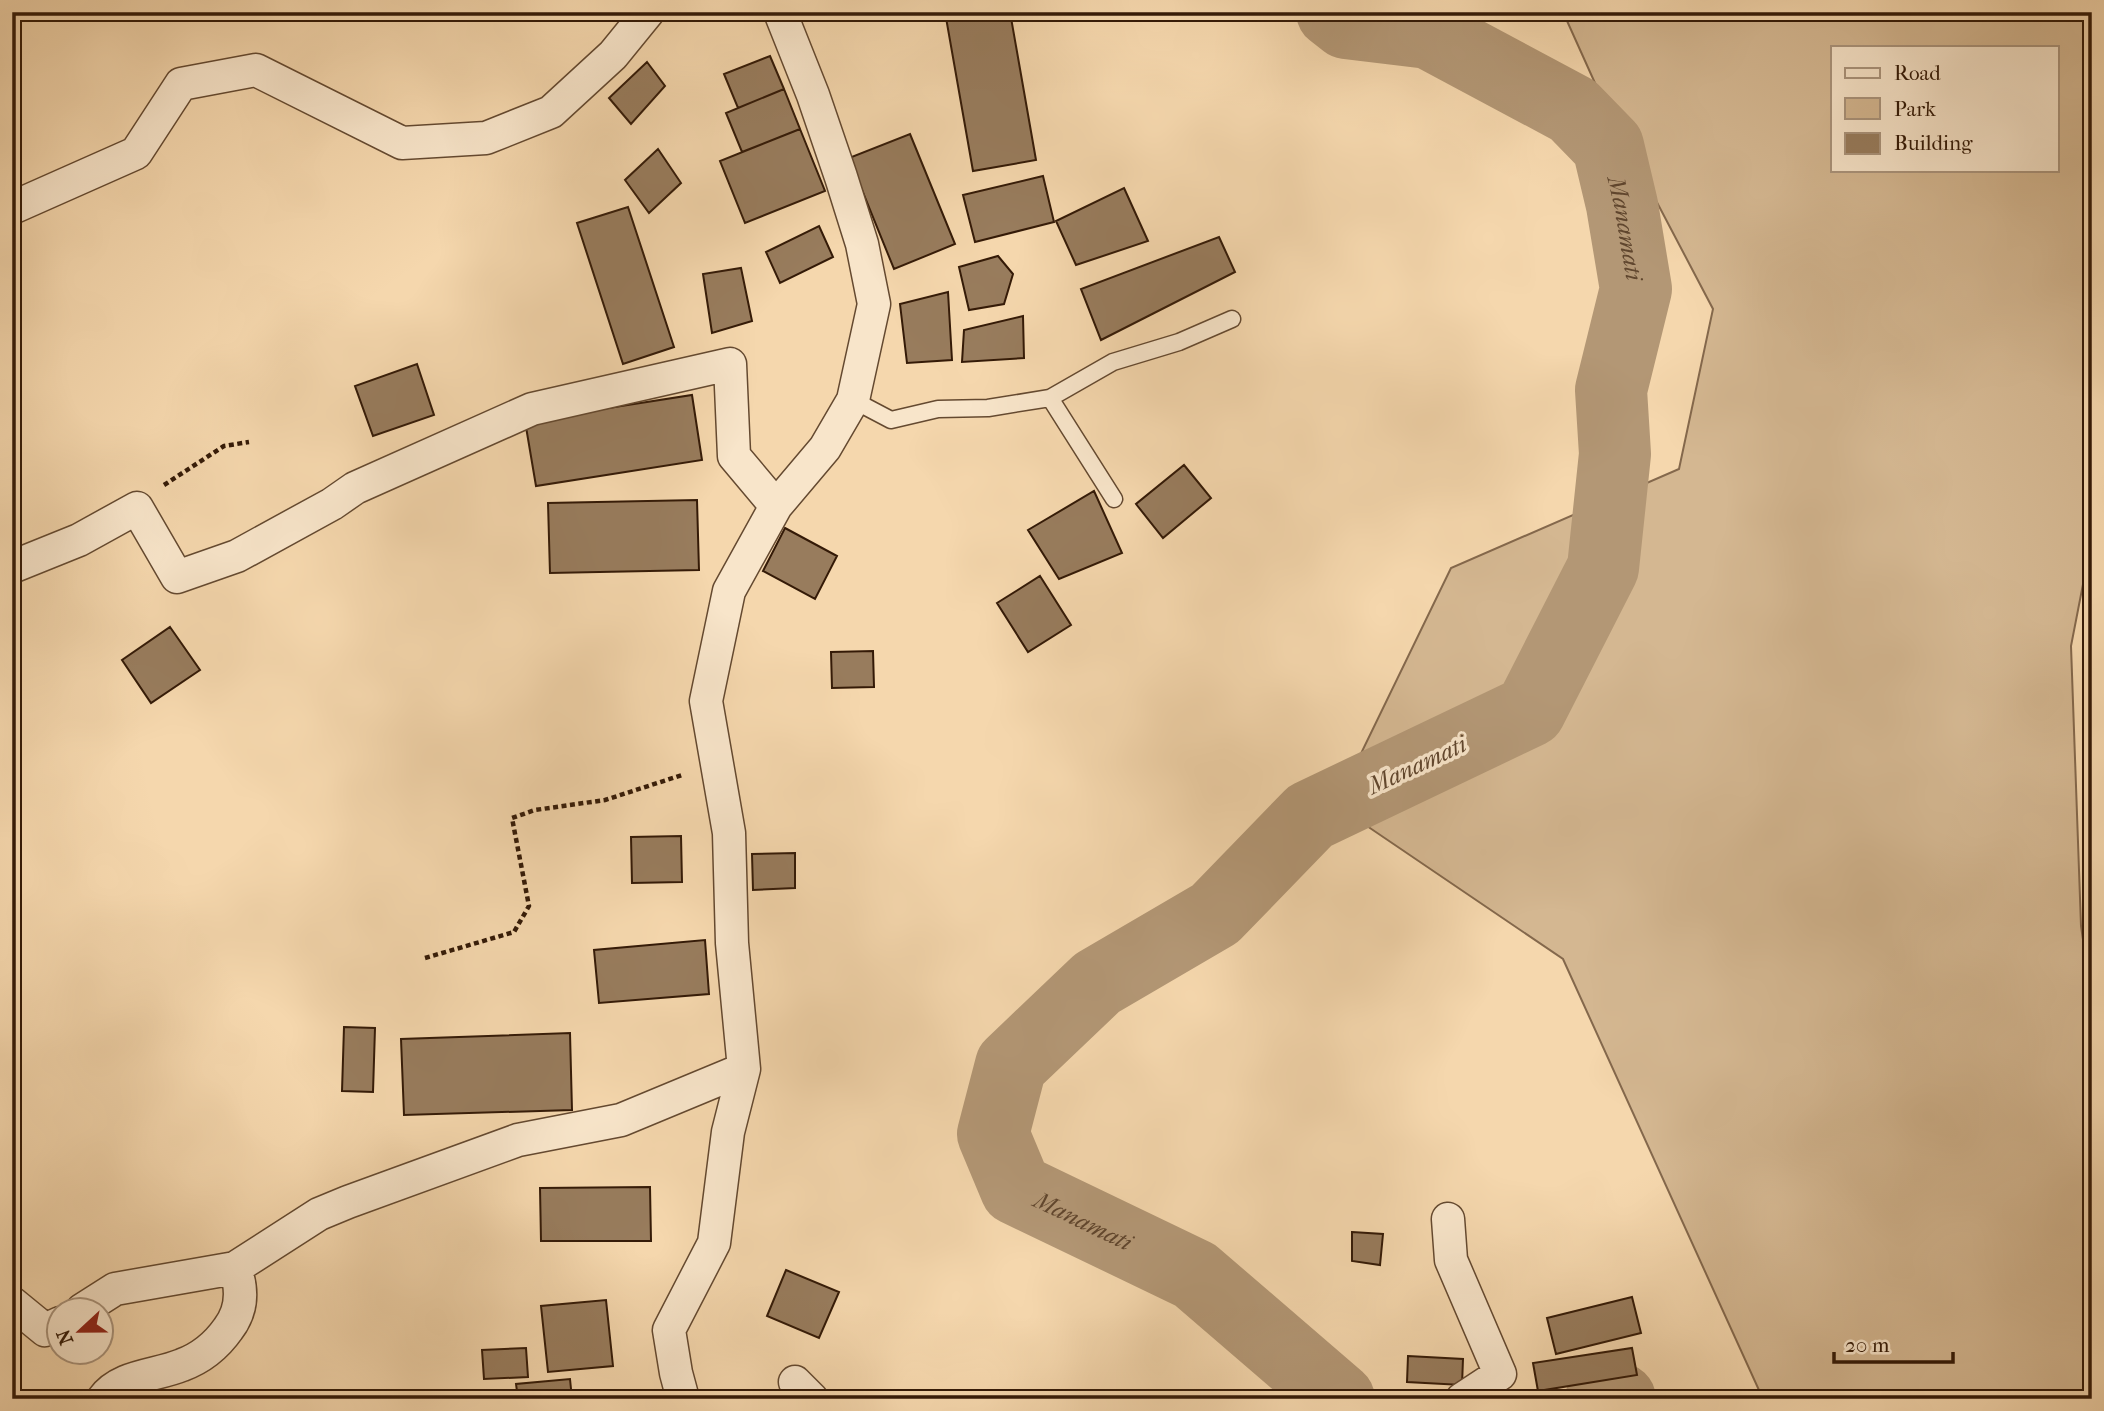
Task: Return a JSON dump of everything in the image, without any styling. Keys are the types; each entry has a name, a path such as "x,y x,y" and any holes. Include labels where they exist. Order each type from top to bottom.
{"street":[{"path":"12,208 136,153 181,84 257,70 402,143 486,138 551,112 613,55 648,12"},
{"path":"683,1399 669,1330 714,1243 728,1132 744,1069 732,943 729,833 706,701 729,591 776,506 825,447 853,400 874,304 862,244 841,177 813,95 780,12"},
{"path":"12,568 79,540 136,508 177,577 237,556 332,504 355,488 532,409 730,364 734,456 776,506"},
{"path":"104,1296 115,1289 235,1268 319,1214 348,1202 518,1140 621,1120 744,1069"},
{"path":"1448,1219 1451,1260 1500,1374 1462,1399"},
{"path":"103,1399 115,1385 183,1365 216,1346 236,1318 242,1287 235,1268"},
{"path":"12,1303 46,1330"}],"lane":[{"path":"853,400 891,420 938,409 988,408 1050,398 1113,362 1179,342 1232,319"},
{"path":"1050,398 1114,499"}],"path":[{"path":"136,508 175,476 224,446 249,442"},
{"path":"425,958 514,933 529,906 512,818 535,810 605,800 716,764"}],"green space":[{"path":"1563,12 2092,12 2092,538 2071,646 2081,926 2092,1002 2092,1399 1763,1399 1563,959 1336,805 1451,568 1679,469 1713,309 1599,92"}],"building":[{"path":"945,12 1010,12 1036,160 973,171"},
{"path":"1022,12 1143,12 1022,20"},
{"path":"770,56 784,89 738,108 724,74"},
{"path":"647,62 665,86 631,124 609,98"},
{"path":"784,89 800,129 742,152 726,113"},
{"path":"800,129 825,191 745,223 720,161"},
{"path":"910,134 955,244 894,269 849,158"},
{"path":"658,149 681,183 649,213 625,180"},
{"path":"1043,176 1054,222 975,242 963,195"},
{"path":"1124,188 1148,241 1076,265 1056,221"},
{"path":"628,207 674,347 623,364 577,223"},
{"path":"819,226 833,257 780,283 766,252"},
{"path":"1219,237 1235,272 1101,340 1081,289"},
{"path":"998,256 1013,274 1004,304 969,310 959,267"},
{"path":"741,268 752,321 712,333 703,274"},
{"path":"948,292 952,360 907,363 900,304"},
{"path":"1023,316 1024,358 962,362 964,330"},
{"path":"417,364 434,415 373,436 355,386"},
{"path":"692,395 702,460 536,486 525,421"},
{"path":"1184,465 1211,498 1163,538 1136,504"},
{"path":"1094,491 1122,553 1059,579 1028,530"},
{"path":"697,500 699,570 550,573 548,503"},
{"path":"785,528 837,556 815,599 763,571"},
{"path":"1040,576 1071,625 1028,652 997,603"},
{"path":"170,627 200,670 151,703 122,660"},
{"path":"873,651 874,687 832,688 831,652"},
{"path":"681,836 682,882 632,883 631,837"},
{"path":"795,853 795,888 753,890 752,854"},
{"path":"705,940 709,994 599,1003 594,950"},
{"path":"344,1027 375,1028 373,1092 342,1091"},
{"path":"570,1033 572,1110 404,1115 401,1039"},
{"path":"650,1187 651,1241 541,1241 540,1188"},
{"path":"1352,1232 1383,1234 1380,1265 1352,1261"},
{"path":"786,1270 839,1292 819,1338 767,1316"},
{"path":"1632,1297 1641,1333 1556,1354 1547,1318"},
{"path":"606,1300 613,1366 548,1372 541,1306"},
{"path":"526,1348 528,1377 484,1379 482,1350"},
{"path":"1632,1348 1637,1375 1538,1391 1533,1363"},
{"path":"1408,1356 1463,1359 1462,1385 1407,1382"},
{"path":"570,1379 572,1399 518,1399 516,1384"}],"waterway":[{"name":"Manamati","path":"1332,12 1346,23 1429,33 1573,110 1608,146 1622,205 1636,289 1611,390 1615,454 1603,568 1530,711 1310,816 1215,914 1097,983 1011,1065 993,1134 1016,1189 1195,1275 1339,1399"},
{"path":"1601,1399 1612,1396 1620,1399"}]}
